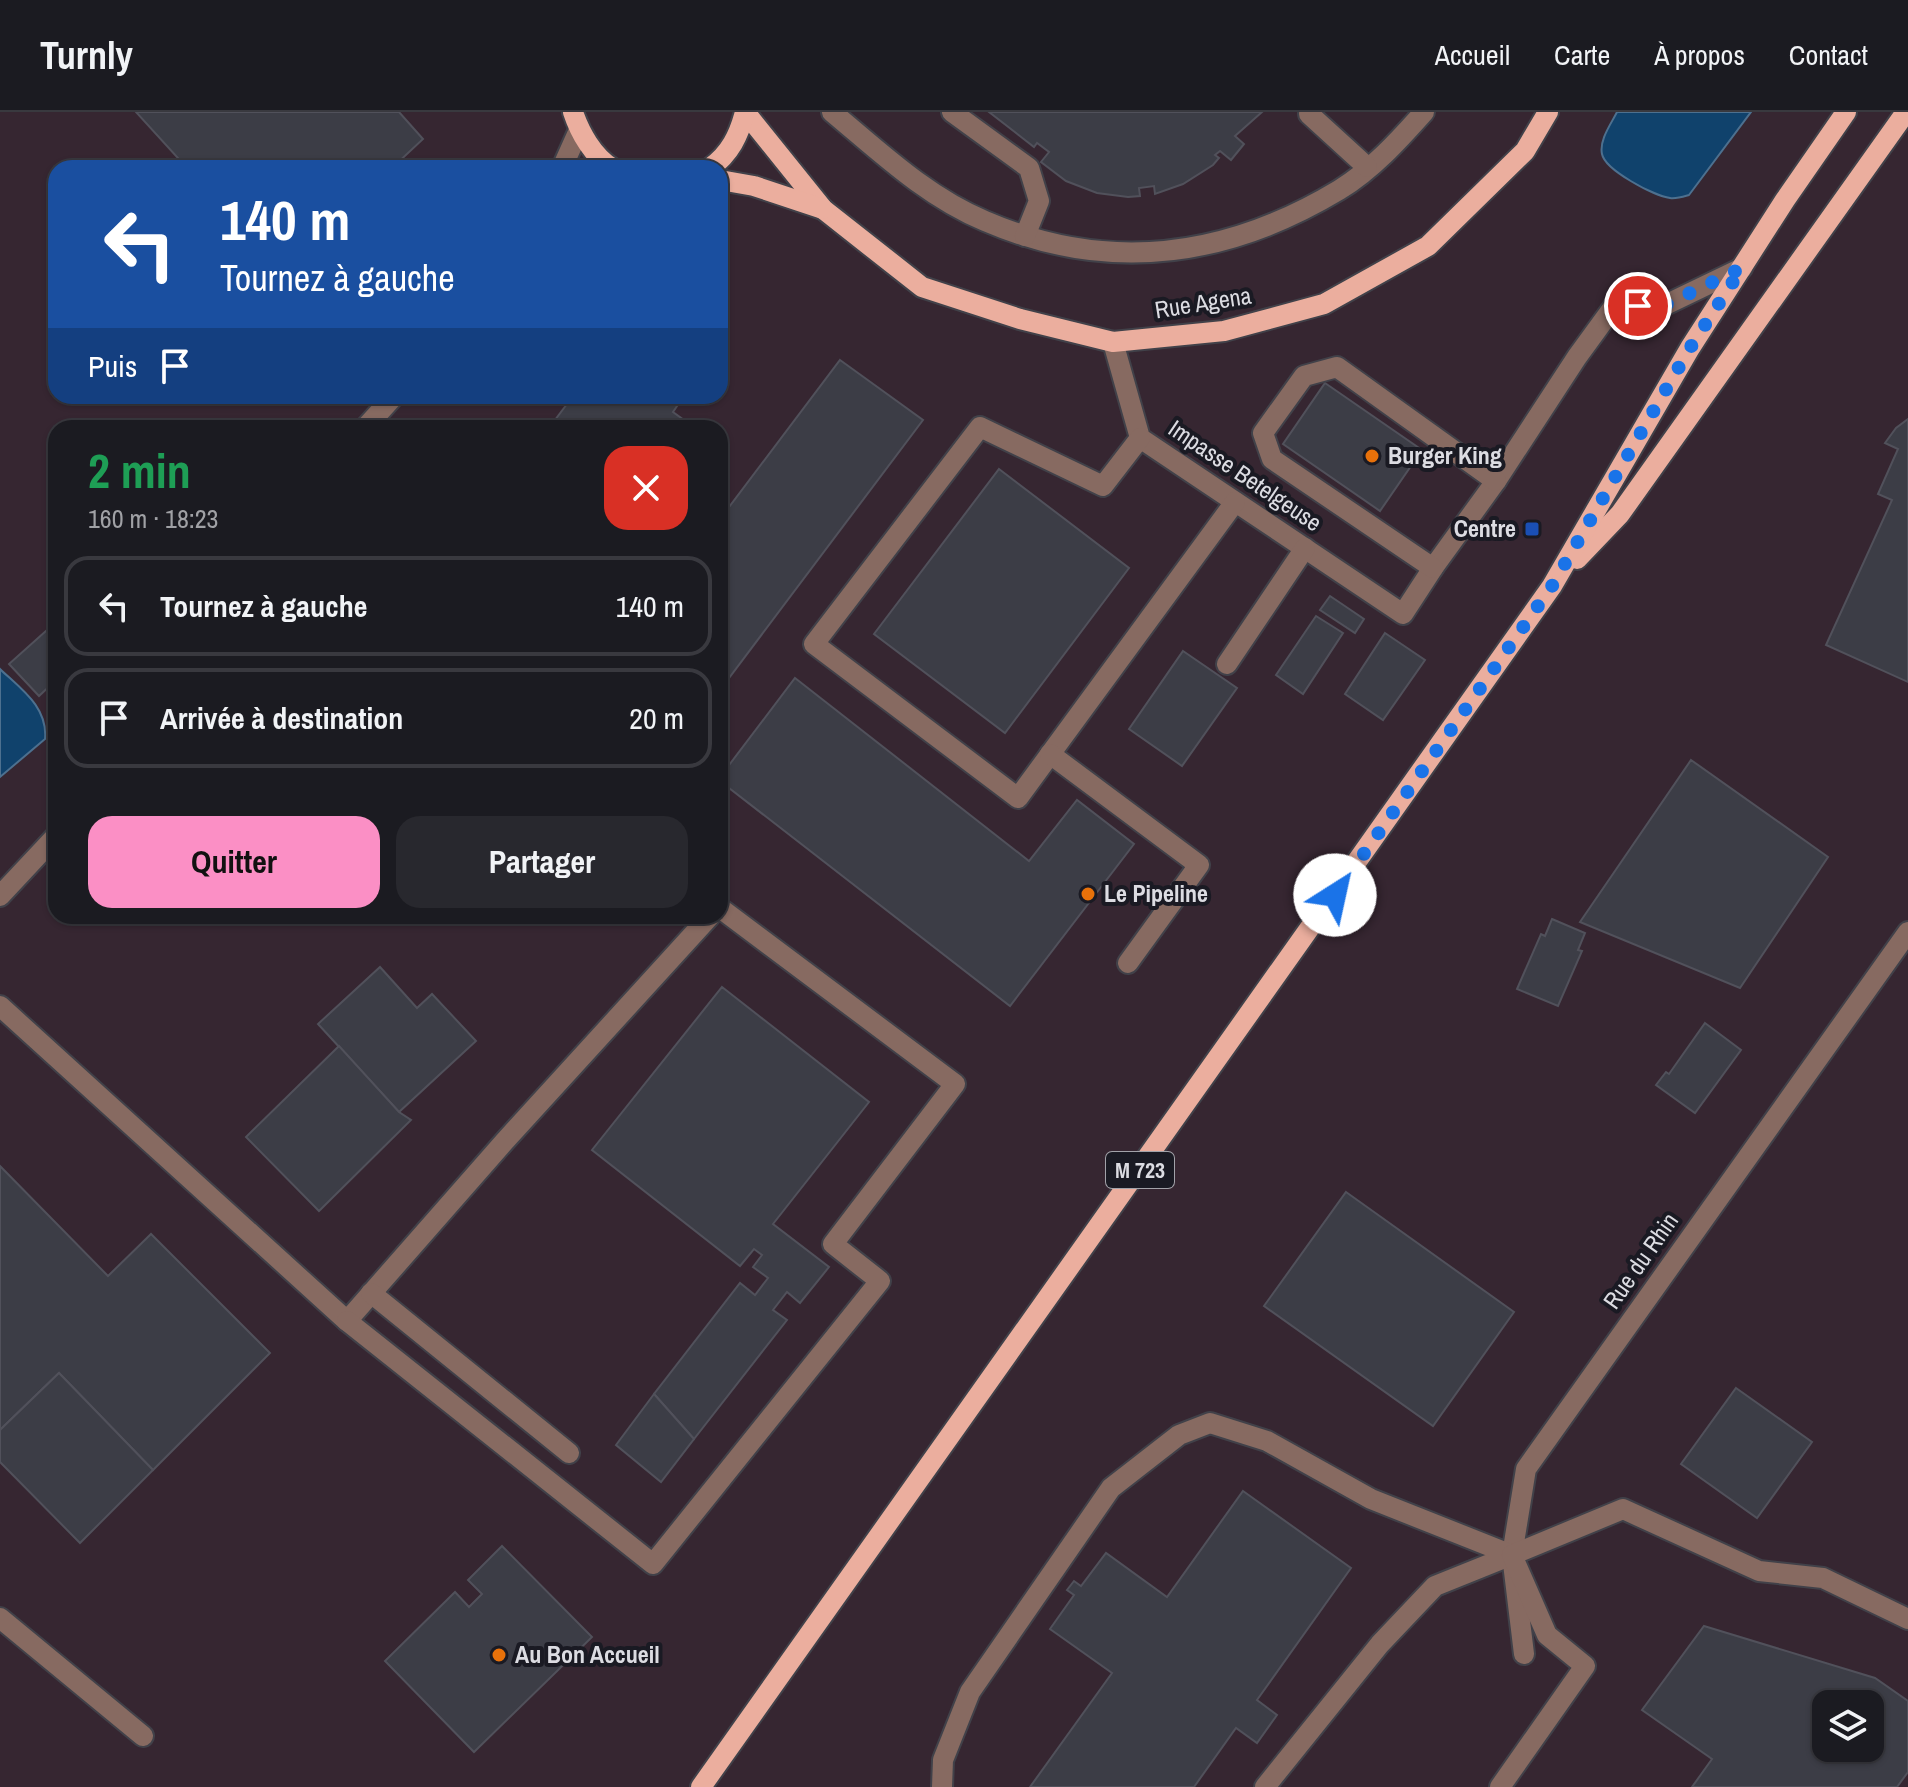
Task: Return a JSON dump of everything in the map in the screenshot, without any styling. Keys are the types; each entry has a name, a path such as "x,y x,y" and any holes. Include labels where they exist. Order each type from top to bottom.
{"main road":[{"path":"718,160 730,149 745,112"},
{"name":"Rue Agena","path":"745,112 823,209 922,287 1020,319 1113,342 1224,331 1324,304 1428,246 1525,151 1548,112"},
{"name":"M 723","path":"701,1787 1552,586 1690,348 1846,112"},
{"name":"M 723","path":"1552,586 1620,514 1906,112"},
{"path":"576,121 590,146 604,160"},
{"name":"Rue Agena","path":"728,181 754,186 823,209"}],"street":[{"path":"832,112 919,184 983,221 1040,242 1107,253 1161,252 1212,245 1276,223 1341,189 1393,146 1424,112"},
{"path":"952,112 1029,168 1039,201 1025,236"},
{"path":"1311,112 1309,114 1367,167"},
{"path":"564,160 576,121"},
{"path":"1615,305 1661,307 1742,268"},
{"path":"1496,481 1337,367 1304,376 1263,433 1272,459 1433,568 1496,481 1577,357 1628,287"},
{"name":"Impasse Betelgeuse","path":"1113,342 1140,438 1403,614 1433,568"},
{"path":"372,420 387,404"},
{"path":"1140,438 1103,486 980,427 814,644 1018,798 1235,502"},
{"path":"1227,664 1305,548"},
{"path":"1050,754 1199,865 1128,963"},
{"path":"0,896 48,845"},
{"path":"0,1006 347,1321 653,1564 880,1281 833,1244 955,1084 728,914"},
{"path":"347,1321 504,1142 703,924"},
{"name":"Rue du Rhin","path":"1524,1654 1512,1555 1526,1469 1908,932"},
{"path":"371,1293 569,1453"},
{"path":"942,1787 943,1760 970,1692 1111,1488 1179,1435 1210,1423 1267,1441 1371,1499 1512,1555 1547,1635 1585,1666 1500,1787"},
{"path":"1265,1787 1380,1644 1435,1586 1623,1509 1759,1571 1823,1578 1908,1619"},
{"path":"0,1618 143,1736"}],"shaded area":[{"path":"0,112 1908,112 1908,1787 0,1787"}],"water":[{"path":"1617,112 1751,112 1689,195 1672,198 1653,193 1631,181 1605,160 1602,143"},
{"path":"0,669 38,708 45,728 45,739 0,777"}],"building":[{"path":"136,112 399,112 423,139 401,160 180,160"},
{"path":"989,112 1262,112 1235,136 1244,144 1231,160 1220,151 1215,155 1219,158 1213,165 1183,184 1155,194 1154,186 1139,188 1140,196 1128,197 1097,193 1066,181 1041,162 1049,152 1037,143 1034,147"},
{"path":"840,360 923,420 728,679 728,508"},
{"path":"1325,383 1422,450 1380,511 1283,444"},
{"path":"567,404 678,404 673,412 684,420 555,420"},
{"path":"1908,419 1908,682 1826,645 1892,500 1878,494 1898,449 1885,443 1896,428"},
{"path":"999,469 1129,568 1005,733 874,634"},
{"path":"1330,596 1364,619 1355,633 1320,610"},
{"path":"1316,616 1343,633 1303,694 1276,675"},
{"path":"48,629 48,688 39,696 9,664"},
{"path":"1385,633 1425,660 1383,720 1345,694"},
{"path":"1183,651 1237,688 1182,766 1129,729"},
{"path":"795,678 1029,861 1077,800 1134,844 1010,1006 728,787 728,766"},
{"path":"1691,760 1828,857 1740,988 1580,922"},
{"path":"1552,919 1585,933 1578,950 1582,951 1558,1006 1517,989 1541,934 1545,936"},
{"path":"380,967 417,1008 432,994 476,1041 399,1112 318,1024"},
{"path":"722,987 869,1102 773,1224 829,1267 800,1303 787,1292 773,1310 787,1320 694,1439 654,1394 740,1283 755,1295 768,1278 753,1267 762,1255 754,1249 740,1266 592,1150"},
{"path":"1705,1023 1741,1050 1695,1113 1656,1085 1666,1072 1669,1074"},
{"path":"339,1046 399,1112 411,1120 319,1211 246,1137"},
{"path":"0,1166 108,1276 151,1234 270,1353 153,1470 59,1373 0,1430"},
{"path":"1346,1192 1514,1312 1433,1426 1264,1306"},
{"path":"59,1373 153,1470 80,1543 0,1462 0,1430"},
{"path":"1736,1388 1812,1442 1757,1518 1681,1464"},
{"path":"654,1394 694,1439 661,1482 616,1445"},
{"path":"1243,1491 1351,1568 1257,1700 1277,1715 1257,1743 1236,1728 1194,1787 1030,1787 1112,1673 1050,1629 1074,1595 1067,1590 1074,1581 1081,1586 1106,1553 1167,1597"},
{"path":"502,1546 592,1637 474,1752 385,1661 455,1592 469,1607 482,1594 468,1580"},
{"path":"1704,1626 1875,1678 1908,1701 1908,1772 1897,1787 1692,1787 1712,1759 1642,1710"}],"place":[{"name":"Burger King","path":"1372,456"},
{"name":"Centre","path":"1532,529"},
{"name":"Le Pipeline","path":"1088,894"},
{"name":"Au Bon Accueil","path":"499,1655"}],"route":[{"path":"1335,895 1552,586 1690,348 1742,268 1661,307 1638,306"}]}
